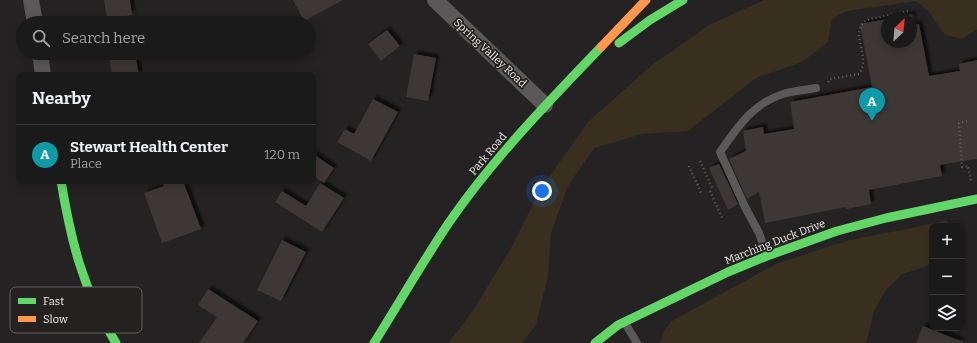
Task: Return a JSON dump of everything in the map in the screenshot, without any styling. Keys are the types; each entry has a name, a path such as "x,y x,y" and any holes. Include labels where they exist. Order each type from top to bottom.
{"street":[{"path":"31,0 34,16"},
{"name":"Spring Valley Road","path":"435,0 545,105"},
{"name":"Park Road","path":"374,343 448,224 480,182 545,105 646,0"},
{"path":"571,78 650,20 683,0"},
{"path":"41,60 43,72"},
{"path":"61,184 79,268 86,287"},
{"name":"Marching Duck Drive","path":"595,343 618,325 728,272 767,256 837,231 886,218 977,199"},
{"path":"109,333 116,343"}],"lane":[{"path":"767,256 759,233 745,207 720,152 744,118 766,102 783,94 816,88"},
{"path":"624,322 637,343"}],"path":[{"path":"816,88 826,86 830,79 859,74 863,69 864,62 859,36 862,24 866,20 908,10"},
{"path":"967,121 959,124 962,167 968,166 972,187"},
{"path":"700,161 722,218"},
{"path":"689,166 702,194"}],"shaded area":[{"path":"764,0 977,0 977,29 962,39 945,35 928,11 916,1 847,11 832,19 828,42 802,62 756,78 688,131 642,134 594,148 568,186 551,233 548,276 536,325 522,343 448,343 477,304 511,248 540,190 588,122 652,65 709,25"},
{"path":"946,220 949,223 933,223"},
{"path":"929,224 929,264 925,267 902,274 885,291 874,311 866,343 660,343 664,331 670,322 776,264 849,240"}],"building":[{"path":"104,0 130,0 132,15 107,16"},
{"path":"293,0 343,0 313,16 301,16"},
{"path":"881,20 881,48 917,48 917,24 919,24 929,76 960,71 959,64 977,60 977,159 940,165 942,176 869,190 871,204 846,209 846,207 765,223 759,192 747,199 729,159 746,151 743,131 763,127 764,134 794,129 790,102 872,87 860,24"},
{"path":"387,30 400,46 381,61 368,44"},
{"path":"414,54 436,58 428,101 406,97"},
{"path":"109,60 136,60 138,72 111,72"},
{"path":"373,99 398,112 371,161 337,142 345,129 354,134"},
{"path":"316,156 334,168 324,183 316,178"},
{"path":"719,164 738,204 728,210 709,168"},
{"path":"320,183 344,198 322,232 275,202 282,191 306,206"},
{"path":"163,184 184,184 201,229 162,243 144,193 164,186"},
{"path":"282,240 306,252 281,301 257,290"},
{"path":"208,289 258,321 243,343 199,343 217,317 198,305"},
{"path":"923,326 929,328 929,331 936,331 963,342 963,343 916,343"}],"traffic: fast":[{"path":"619,43 650,20 683,0"},
{"path":"374,343 438,239 465,201 521,132 601,47"},
{"path":"62,184 74,245 88,287"},
{"path":"595,343 618,325 728,272 767,256 837,231 886,218 977,199"},
{"path":"110,333 116,343"}],"traffic: slow":[{"path":"601,47 646,0"}],"place":[{"name":"Stewart Health Center","path":"872,121"}]}
